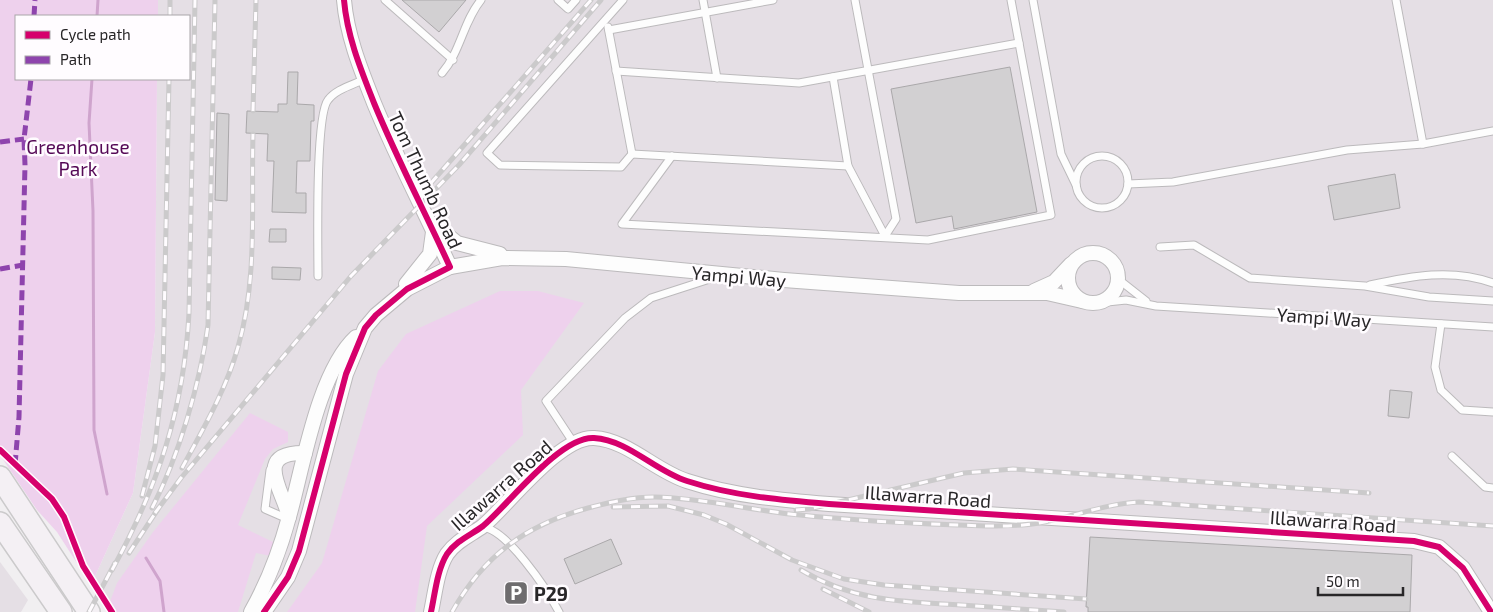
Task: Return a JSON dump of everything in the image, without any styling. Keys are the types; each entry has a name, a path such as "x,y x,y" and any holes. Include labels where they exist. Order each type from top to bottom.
{"main road":[{"path":"0,477 89,612"},
{"path":"0,523 61,612"}],"street":[{"name":"Tom Thumb Road","path":"251,612 272,570 289,519 318,407 336,365 348,345 391,302 414,284 450,267 430,222 398,159 365,79 348,27 344,0"},
{"path":"430,222 457,243 518,258"},
{"path":"391,302 430,254 433,241 430,222"},
{"name":"Yampi Way","path":"1029,293 1054,282 1083,254 1100,254 1112,262 1118,279"},
{"name":"Yampi Way","path":"450,267 488,259 566,259 959,293 1047,292 1098,303"},
{"path":"1074,261 1068,272 1068,283 1073,294 1082,301"},
{"path":"1098,303 1112,294 1118,279"},
{"name":"Tom Thumb Road","path":"264,612 282,587 294,565 346,374 366,328"},
{"name":"Illawarra Road","path":"431,612 446,557 460,541 481,527 536,473 573,442 592,438 612,442 685,481 748,496 829,504 1414,542 1439,547 1463,568 1491,612"},
{"path":"289,519 274,476 274,469 280,459 294,453 305,454 310,462 312,477 308,516"}],"lane":[{"path":"386,0 453,60"},
{"path":"442,73 453,60 473,9 481,0"},
{"path":"558,0 568,9 576,0"},
{"path":"623,0 487,153 500,165 621,166 632,154"},
{"path":"703,0 717,78"},
{"path":"609,30 773,0"},
{"path":"855,0 896,219 885,236"},
{"path":"672,156 622,224 885,236 928,240 1051,215 1011,0"},
{"path":"1033,0 1061,154 1082,198 1095,206 1110,206 1122,198 1128,184 1127,175 1118,161 1101,156 1086,162 1080,168 1076,185"},
{"path":"1396,0 1423,144"},
{"path":"607,19 632,154"},
{"path":"616,71 799,83 1019,43"},
{"path":"833,77 848,166 885,236"},
{"path":"318,276 320,162 324,107 332,96 365,79"},
{"path":"1128,184 1174,182 1347,150 1423,144 1493,131"},
{"path":"632,154 848,166"},
{"path":"1160,247 1194,245 1250,278 1365,286 1429,297 1493,301"},
{"path":"573,442 546,401 625,318 651,298 723,274"},
{"path":"1365,286 1420,274 1479,278 1493,283"},
{"name":"Yampi Way","path":"1118,279 1141,298 1156,306"},
{"name":"Yampi Way","path":"1098,303 1121,299 1156,306 1493,328"},
{"path":"1441,324 1435,367 1442,390 1462,410 1493,412"},
{"path":"1452,456 1485,488 1493,488"},
{"path":"280,459 270,471 265,509 289,519"},
{"path":"481,527 496,532 510,542 559,612"}],"shaded area":[{"path":"158,0 1493,0 1493,612 110,612 91,585 133,493 155,332 157,80 190,80 190,15 158,15"},
{"path":"0,562 28,600 21,612 0,612"}],"green space":[{"name":"Greenhouse Park","path":"0,0 158,0 158,15 15,15 15,80 157,80 155,332 133,493 91,585 57,532 37,510 0,455"},
{"path":"500,291 538,291 584,303 521,390 523,435 427,526 415,612 287,612 322,563 378,371 406,334"},
{"path":"250,413 288,432 288,442 273,449 265,459 238,525 275,543 271,556 256,553 238,612 112,612 108,607 117,583 153,532"}],"building":[{"path":"402,0 466,0 439,32"},
{"path":"1010,67 1037,212 954,229 952,216 916,223 891,89"},
{"path":"288,72 298,72 297,104 314,105 314,121 311,121 310,161 297,161 296,193 306,193 306,213 272,212 274,161 267,161 268,134 246,133 247,111 278,112 278,104 287,104"},
{"path":"217,113 229,114 227,201 215,200"},
{"path":"1395,174 1400,208 1334,220 1328,186"},
{"path":"270,229 286,229 286,242 269,242"},
{"path":"272,267 301,268 300,280 272,279"},
{"path":"1390,390 1412,392 1409,418 1388,416"},
{"path":"1090,537 1412,555 1410,612 1088,612 1088,607 1086,607"},
{"path":"611,539 622,564 575,584 564,559"}],"waterway":[{"path":"97,15 98,0"},
{"path":"92,80 89,123 93,211 94,430 107,494"},
{"path":"146,558 160,581 164,612"}],"railway":[{"path":"170,0 170,15"},
{"path":"112,570 143,508 166,446 175,414 186,348 189,313 195,0"},
{"path":"152,508 171,466 187,419 200,371 208,325 215,0"},
{"path":"253,111 256,0"},
{"path":"431,183 591,0"},
{"path":"155,513 181,478 351,276 459,165 601,0"},
{"path":"142,496 155,446 163,375 169,80"},
{"path":"182,468 227,379 238,347 244,321 251,268 253,134"},
{"path":"796,510 809,509 964,473 1013,469 1369,493"},
{"path":"452,612 478,574 509,545 526,533 545,523 588,508 638,498 689,499 790,514 839,519 987,526 1033,524 1113,505 1139,502 1493,526"},
{"path":"613,507 668,506 704,515 726,524 792,560 844,579 884,585 1086,599"},
{"path":"129,553 158,509"},
{"path":"89,612 115,563"},
{"path":"801,570 840,588 878,598 918,603 1064,612"},
{"path":"823,589 869,612"}],"marked path":[{"path":"34,15 35,0"},
{"path":"15,465 19,417 24,139 31,80"},
{"path":"0,142 24,139"},
{"path":"0,269 23,265"}],"cycle path":[{"path":"264,612 288,577 299,551 346,374 365,328 376,315 407,289 450,267 374,103 351,40 344,0"},
{"path":"431,612 441,567 451,549 483,526 551,459 581,440 594,438 618,444 687,481 739,494 775,499 1414,541 1439,547 1463,568 1491,612"},
{"path":"0,450 52,499 64,517 83,566 112,612"}],"place":[{"name":"P29","path":"516,593"}]}
